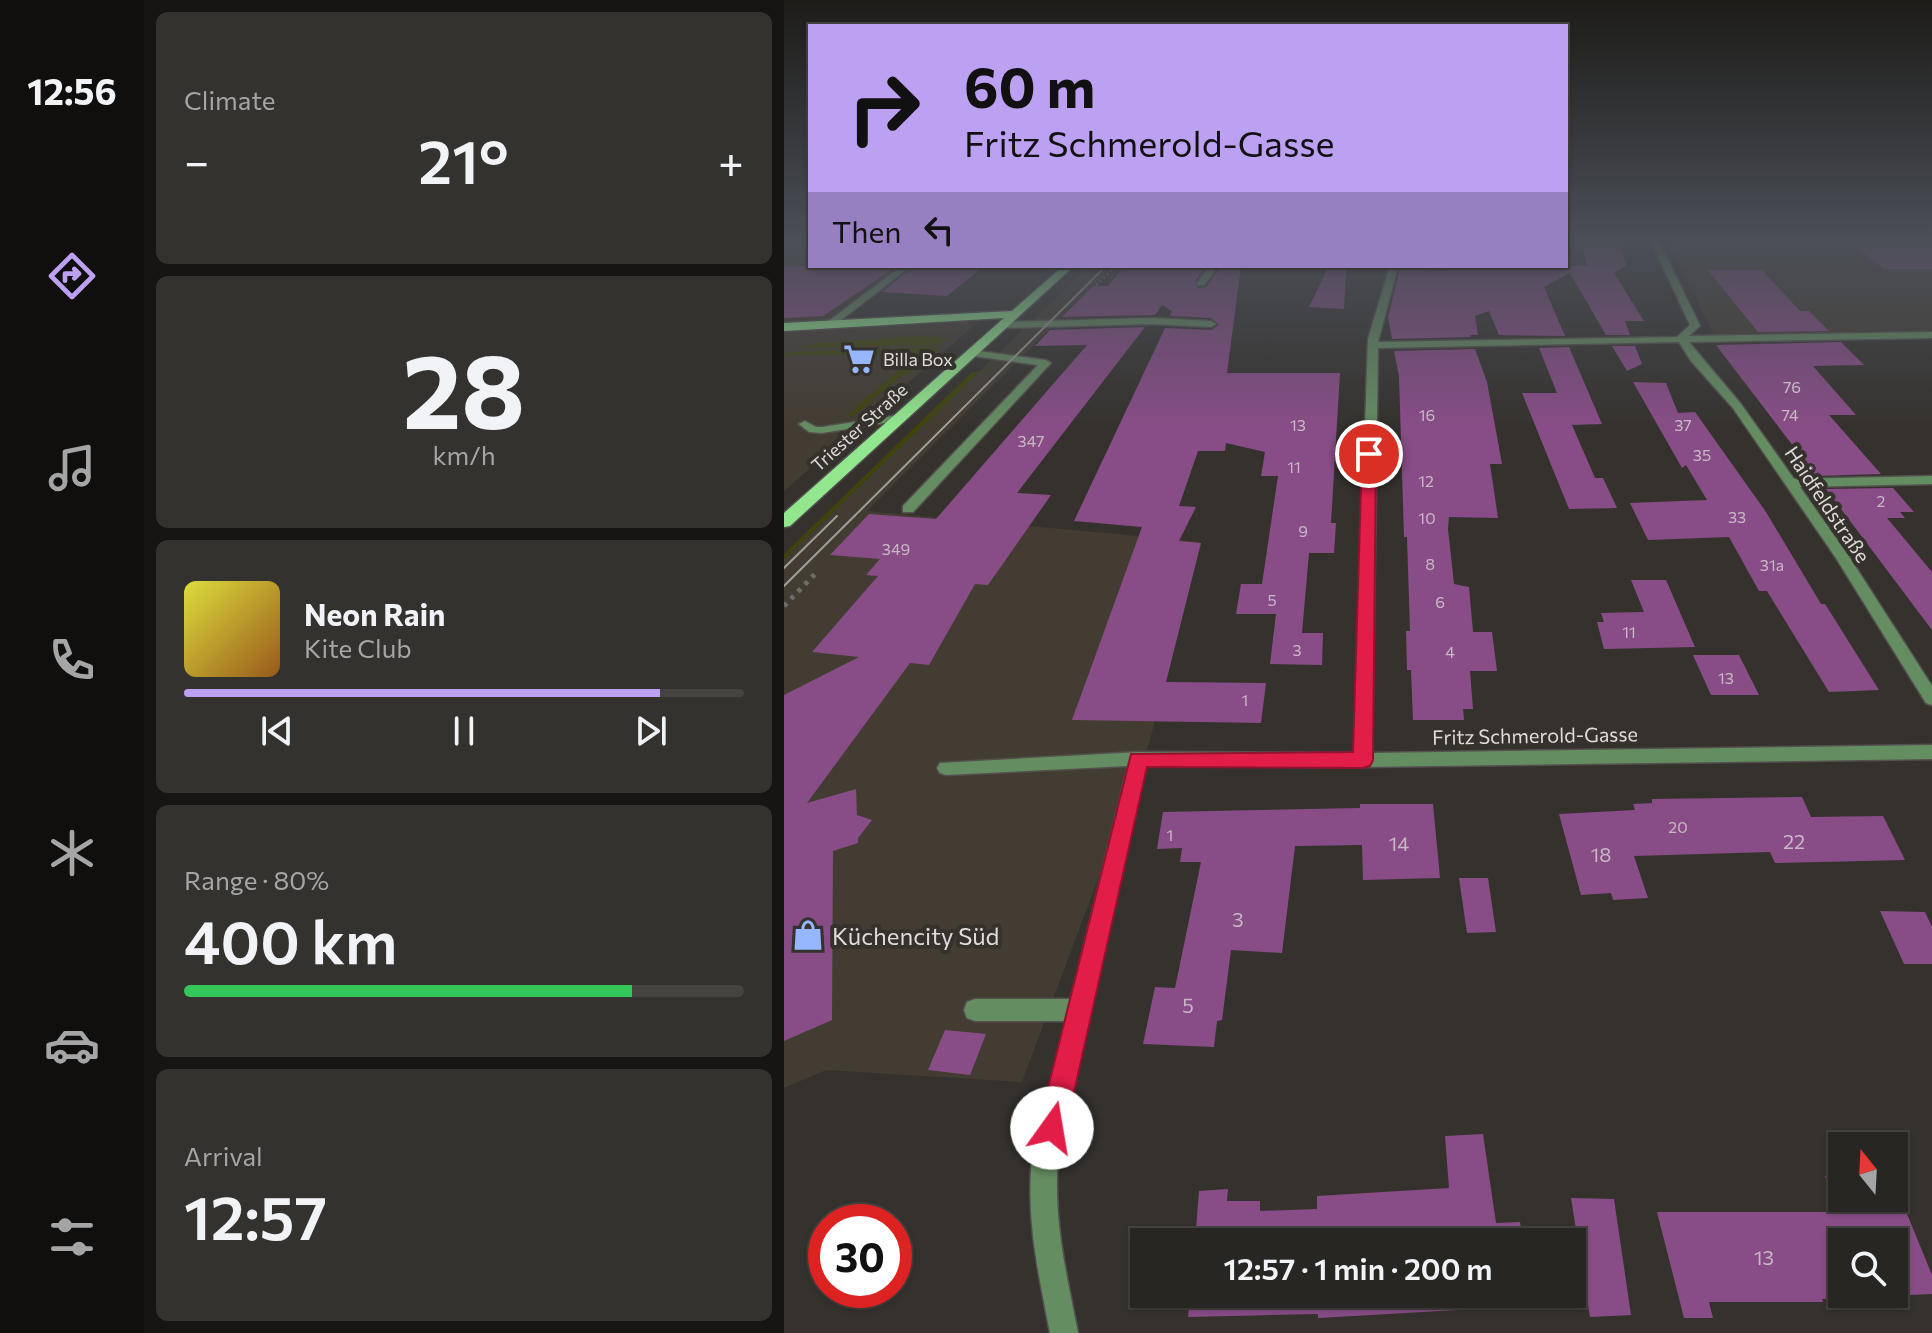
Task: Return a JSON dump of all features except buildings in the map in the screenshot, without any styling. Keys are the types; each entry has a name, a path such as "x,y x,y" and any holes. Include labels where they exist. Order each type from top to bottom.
{"main road":[{"name":"Triester Straße","path":"784,522 1028,303"},
{"path":"784,327 1016,314"},
{"path":"784,339 1003,325"}],"street":[{"path":"829,325 858,303"},
{"path":"1363,760 1373,345 1383,303"},
{"path":"1681,338 1695,326 1684,303"},
{"path":"1003,325 1152,321 1211,324"},
{"path":"1373,345 1932,335"},
{"name":"Haidfeldstraße","path":"1681,338 1737,406 1843,558 1932,699"},
{"path":"908,509 1046,363 971,353"},
{"path":"805,424 813,430 822,430 899,418"},
{"path":"1789,483 1932,480"},
{"name":"Fritz Schmerold-Gasse","path":"946,768 1139,759 1363,760 1932,752"},
{"path":"1064,1333 1044,1229 1042,1193 1045,1157 1139,759"},
{"path":"975,1010 1080,1010"}],"path":[{"path":"784,606 816,573"}],"shaded area":[{"path":"784,303 857,303 831,323 984,317 784,491"},
{"path":"1050,303 1076,303 867,511 1200,542 1150,740 1022,1082 826,1070 784,1088 784,559"},
{"path":"1698,303 1932,303 1932,335 1715,337"}],"green space":[{"path":"917,336 949,338 936,345 799,348 808,344"},
{"path":"939,349 925,364 898,378 853,416 847,415 904,366 888,363 895,355 788,355 784,358 787,352"},
{"path":"972,372 979,372 784,559 784,554"}],"tram line":[{"path":"784,586 1069,303"},
{"path":"784,568 837,516"}],"place":[{"name":"Billa Box","path":"859,359"},
{"name":"Küchencity Süd","path":"808,935"}],"route":[{"path":"1052,1128 1139,759 1363,760 1369,454"}]}
